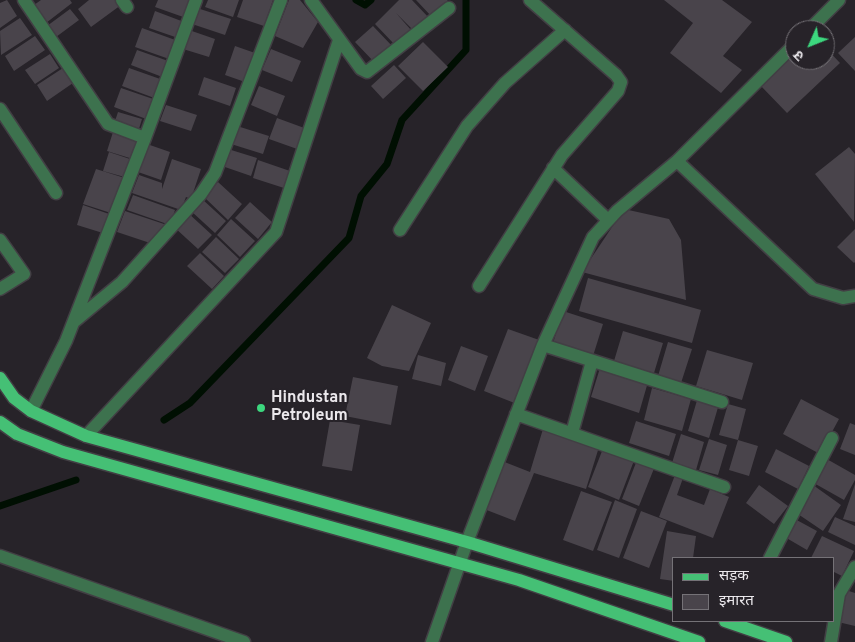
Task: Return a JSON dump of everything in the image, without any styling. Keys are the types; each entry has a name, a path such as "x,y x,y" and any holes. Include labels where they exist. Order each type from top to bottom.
{"main road":[{"path":"0,378 14,398 31,411 86,436 467,542 672,604"},
{"path":"0,422 16,434 63,452 460,562 519,580 699,642"},
{"path":"733,622 786,642"}],"street":[{"path":"24,0 108,124 145,138"},
{"path":"31,411 73,323 196,0"},
{"path":"73,323 122,282 201,194 215,173 281,0"},
{"path":"310,0 363,71 370,72 449,8"},
{"path":"479,286 562,155 618,91 621,82 616,75 530,0"},
{"path":"819,20 839,0"},
{"path":"400,230 467,126 505,83 565,30"},
{"path":"86,436 276,232 339,40"},
{"path":"432,642 467,542 543,345 593,237 608,220 677,161 785,54"},
{"path":"0,109 56,193"},
{"path":"677,161 813,289 843,298 855,296"},
{"path":"553,168 608,220"},
{"path":"0,240 24,274 0,289"},
{"path":"543,345 722,402"},
{"path":"572,433 592,361"},
{"path":"516,414 724,487"},
{"path":"771,557 832,438"},
{"path":"0,556 244,642"},
{"path":"835,615 839,594 855,567"},
{"path":"830,642 834,622"}],"building":[{"path":"7,0 17,16 0,28 0,3"},
{"path":"41,0 70,0 72,3 46,23 34,5"},
{"path":"89,0 117,0 121,5 91,27 78,9"},
{"path":"158,0 193,0 186,18 155,7"},
{"path":"208,0 239,0 233,17 205,7"},
{"path":"243,0 273,0 264,26 237,17"},
{"path":"289,0 300,0 318,22 303,48 275,36"},
{"path":"399,0 412,0 429,18 414,31 396,13 411,30 395,45 375,24"},
{"path":"416,0 447,0 449,2 432,17"},
{"path":"664,0 722,0 752,22 723,56 742,70 721,93 670,53 693,23"},
{"path":"197,8 231,19 225,35 192,24"},
{"path":"70,9 79,20 56,37 47,26"},
{"path":"155,11 184,22 178,38 149,28"},
{"path":"20,18 32,35 1,55 0,31"},
{"path":"373,26 393,47 375,63 355,42"},
{"path":"142,28 178,41 172,60 135,47"},
{"path":"189,30 215,39 209,57 183,49"},
{"path":"35,36 45,50 14,71 5,56"},
{"path":"855,37 855,71 838,53"},
{"path":"423,42 448,67 423,91 398,66"},
{"path":"235,46 255,53 245,82 225,75"},
{"path":"271,49 301,61 292,82 262,70"},
{"path":"137,50 171,62 165,78 131,65"},
{"path":"50,54 59,68 35,84 25,70"},
{"path":"835,58 840,63 835,68"},
{"path":"785,61 785,70 833,70 787,113 760,85"},
{"path":"394,65 406,78 383,99 371,86"},
{"path":"63,68 73,83 47,101 37,85"},
{"path":"129,68 163,80 157,99 122,86"},
{"path":"204,77 236,88 230,106 198,95"},
{"path":"259,86 285,96 277,116 251,105"},
{"path":"121,88 156,100 149,120 114,107"},
{"path":"166,105 197,115 191,131 160,121"},
{"path":"118,112 142,119 138,132 114,124"},
{"path":"277,118 307,129 300,150 269,139"},
{"path":"237,126 269,136 263,154 231,144"},
{"path":"113,132 142,141 136,160 107,151"},
{"path":"147,144 170,152 161,180 138,172"},
{"path":"849,147 855,154 854,222 815,174"},
{"path":"228,149 257,158 251,176 222,166"},
{"path":"109,152 133,160 128,178 103,171"},
{"path":"172,159 201,169 191,199 186,197 181,210 132,193 139,175 162,183 162,189"},
{"path":"258,160 290,171 284,188 253,178"},
{"path":"96,169 128,179 114,214 83,204"},
{"path":"218,182 242,204 228,220 204,197"},
{"path":"133,195 175,210 170,225 127,210"},
{"path":"202,199 226,221 215,233 191,211"},
{"path":"250,202 272,222 258,239 235,218"},
{"path":"83,205 112,215 106,234 77,225"},
{"path":"624,209 669,219 681,240 686,300 582,272"},
{"path":"125,211 170,226 153,244 117,232"},
{"path":"187,212 212,235 198,249 174,227"},
{"path":"231,219 255,241 240,257 217,235"},
{"path":"855,229 855,262 854,263 837,247"},
{"path":"216,237 239,259 225,273 202,252"},
{"path":"200,253 224,276 212,289 187,266"},
{"path":"588,278 701,310 692,343 579,311"},
{"path":"392,305 431,323 409,371 382,366 367,358"},
{"path":"563,311 603,324 593,356 553,343"},
{"path":"508,329 542,341 517,404 484,391"},
{"path":"623,331 663,343 654,373 614,361"},
{"path":"668,342 692,349 681,383 658,376"},
{"path":"461,346 488,356 475,391 448,380"},
{"path":"707,350 753,363 742,400 696,386"},
{"path":"418,355 446,363 441,386 412,379"},
{"path":"600,368 648,382 639,413 591,397"},
{"path":"353,377 398,386 391,425 345,416"},
{"path":"652,388 691,399 682,431 644,420"},
{"path":"698,397 719,404 709,438 688,431"},
{"path":"801,399 839,419 820,454 783,434"},
{"path":"728,404 746,409 738,440 719,435"},
{"path":"330,420 360,425 352,471 322,466"},
{"path":"636,421 676,434 669,456 629,443"},
{"path":"850,423 855,425 855,455 840,449"},
{"path":"543,429 599,447 586,489 534,473 515,521 484,509 502,461 530,472"},
{"path":"681,434 704,442 696,470 672,463"},
{"path":"709,439 727,445 718,475 699,470"},
{"path":"738,440 758,446 749,476 729,470"},
{"path":"604,446 635,458 619,500 588,487"},
{"path":"776,449 809,466 798,489 765,472"},
{"path":"825,458 855,475 855,480 844,500 812,482"},
{"path":"637,460 655,466 639,506 622,499"},
{"path":"675,475 683,478 677,495 704,505 710,489 729,497 713,538 659,517"},
{"path":"855,484 855,522 843,519"},
{"path":"759,485 788,506 774,524 746,503"},
{"path":"813,485 841,505 823,531 795,512"},
{"path":"581,491 612,502 593,551 563,540"},
{"path":"615,500 637,509 619,558 597,550"},
{"path":"641,511 667,521 649,568 623,558"},
{"path":"835,517 855,526 855,545 828,532"},
{"path":"793,518 817,531 807,550 783,536"},
{"path":"667,531 696,536 693,557 672,557 672,581 660,579"},
{"path":"822,536 854,551 842,576 835,572 835,557 812,557"},
{"path":"846,590 855,593 855,626 838,622"}],"waterway":[{"path":"356,0 365,5 371,0"},
{"path":"164,420 190,403 349,238 361,196 387,164 402,120 466,50 466,0"},
{"path":"0,506 76,480"}],"place":[{"name":"Hindustan Petroleum","path":"261,408"}]}
